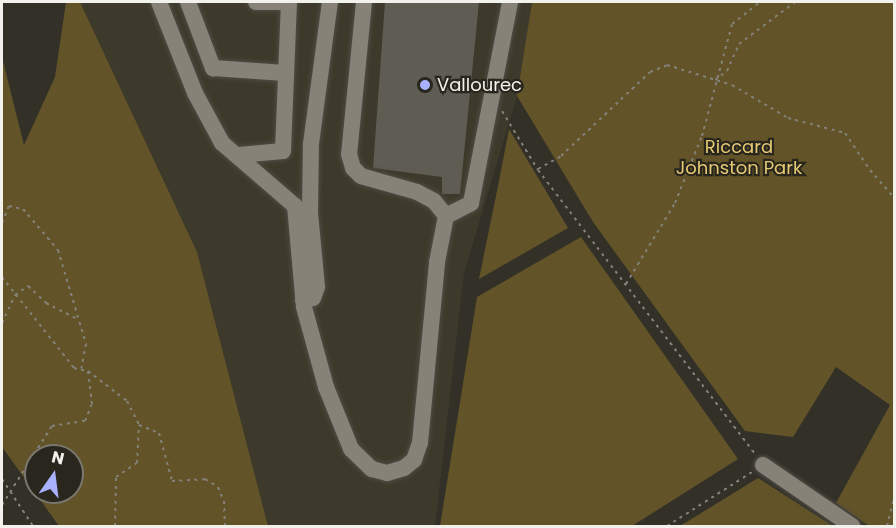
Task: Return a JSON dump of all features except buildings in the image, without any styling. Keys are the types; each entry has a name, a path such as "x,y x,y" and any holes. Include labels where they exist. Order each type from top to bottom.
{"lane":[{"path":"159,2 195,93 222,143 239,154 296,206 303,300 326,387 351,449 372,469 387,473 404,468 414,460 420,443 437,262 446,216 434,201 417,192 361,176 353,168 349,154 363,2"},
{"path":"188,2 213,68 285,73"},
{"path":"239,154 283,151 289,2 256,2"},
{"path":"303,300 313,298 317,287 310,213 311,144 330,2"},
{"path":"446,216 471,203 510,2"},
{"path":"763,465 852,526"}],"path":[{"path":"626,285 675,203 702,136 715,80 732,24 760,2"},
{"path":"715,80 727,71 739,44 795,2"},
{"path":"538,170 561,156 650,72 667,65 732,85 788,118 845,133 870,171 894,198"},
{"path":"493,96 538,170 763,465 667,526"},
{"path":"2,223 9,206 23,209 58,250 86,344 81,369"},
{"path":"2,277 68,361 88,371 127,400 139,425 137,463 116,477 115,526"},
{"path":"2,323 15,295 28,286 46,303 79,320"},
{"path":"2,505 52,426 85,422 92,404 88,371"},
{"path":"139,425 159,433 172,481 205,479 218,487 224,501 225,526"},
{"path":"2,479 33,526"},
{"path":"887,525 894,497"},
{"path":"887,525 894,522"}],"shaded area":[{"path":"80,2 532,2 517,96 464,273 435,526 268,526 197,252"}],"green space":[{"path":"66,2 80,2 197,252 268,526 59,526 43,504 84,504 84,444 24,444 24,477 2,447 2,57 24,145 55,77"},
{"name":"Riccard Johnston Park","path":"532,2 894,2 894,526 869,526 836,503 890,405 836,367 793,437 745,431 593,222 517,96"},
{"path":"509,129 568,228 479,279 498,186"},
{"path":"581,237 738,459 632,526 440,526 477,297"},
{"path":"758,478 833,526 679,526 685,523"}],"place":[{"name":"Vallourec","path":"425,85"}]}
